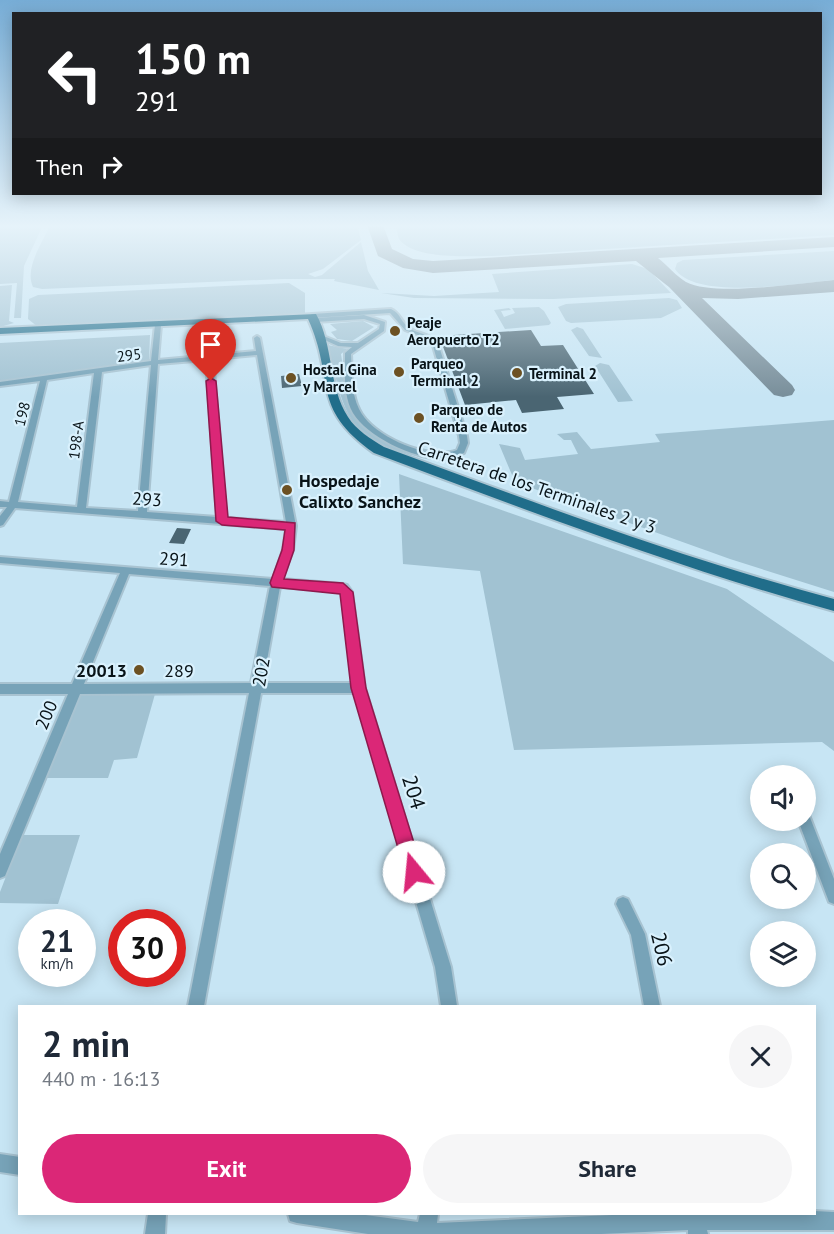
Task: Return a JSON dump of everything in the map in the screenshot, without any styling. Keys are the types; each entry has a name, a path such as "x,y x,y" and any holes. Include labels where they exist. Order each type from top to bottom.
{"main road":[{"path":"0,336 314,318"},
{"name":"Carretera de los Terminales 2 y 3","path":"314,318 321,337 340,418 356,435 379,450 543,511 746,581 834,605"},
{"path":"0,331 157,327"}],"street":[{"path":"391,311 407,329 432,339 463,436 464,443 461,451 445,456 423,453 376,432 365,423 355,409 347,355 382,330 383,324 364,317 314,318 391,311"},
{"path":"142,515 157,327"},
{"path":"321,337 344,346 363,343"},
{"name":"202","path":"196,1005 258,688 276,583 288,550 291,526 257,338"},
{"name":"295","path":"0,384 261,353"},
{"path":"209,358 222,521"},
{"name":"198-A","path":"81,510 98,372"},
{"name":"198","path":"0,523 13,505 44,378"},
{"name":"293","path":"0,504 291,526"},
{"name":"291","path":"0,560 345,590"},
{"name":"200","path":"0,872 126,572"},
{"name":"204","path":"345,590 359,688 443,967 449,1005"},
{"name":"289","path":"0,689 359,688"},
{"path":"808,831 834,897"},
{"name":"206","path":"623,904 638,934 652,1005"},
{"path":"0,1163 18,1166"},
{"path":"154,1234 157,1215"},
{"path":"304,1215 426,1233 695,1222 834,1221"},
{"path":"426,1233 429,1215"}],"shaded area":[{"path":"17,283 0,284 23,283 21,318 14,318"},
{"path":"32,283 197,283 42,289 33,287"},
{"path":"289,283 305,293 305,314 38,327 28,319 29,299 38,295"},
{"path":"342,283 375,283 379,290"},
{"path":"495,283 661,283 671,293 553,299 414,298 381,293 434,296 499,292"},
{"path":"697,283 808,283 749,288"},
{"path":"12,285 9,321 14,323 0,327 0,286"},
{"path":"669,298 677,300 682,308 661,318 571,323 566,321 558,307 566,304"},
{"path":"539,307 551,323 549,325 505,329 494,310 509,308 511,310 501,311 504,317 515,313 512,308"},
{"path":"363,321 374,327 352,341 337,339 331,332 337,330 330,324"},
{"path":"577,327 583,329 602,358 589,356 571,330"},
{"path":"150,335 149,363 0,381 0,343"},
{"path":"328,345 347,349 341,354 345,379 349,399 361,424 384,440 426,458 379,444 364,434 353,422 339,390"},
{"path":"600,363 609,365 633,401 618,402 595,366"},
{"path":"834,420 834,592 730,559 515,482 499,444 520,448 525,460 578,454 571,440 564,440 557,434 577,432 591,449 660,442 655,434"},
{"path":"399,474 727,589 834,662 834,751 822,742 514,750 480,571 403,564"},
{"path":"78,694 155,694 137,758 114,760 108,778 45,778"},
{"path":"22,835 80,835 58,904 0,903 0,892"}],"building":[{"name":"Terminal 2","path":"531,330 541,346 563,345 594,394 557,397 564,409 522,413 516,400 465,405 439,336"},
{"path":"299,374 302,386 282,388 281,376"},
{"path":"177,528 191,529 184,544 169,543"}],"taxiway":[{"path":"675,283 687,289 719,293 834,286"},
{"path":"677,285 783,390"}],"place":[{"name":"Peaje Aeropuerto T2","path":"395,331"},
{"name":"Parqueo Terminal 2","path":"399,372"},
{"name":"Terminal 2","path":"517,373"},
{"name":"Hostal Gina y Marcel","path":"291,378"},
{"name":"Parqueo de Renta de Autos","path":"419,418"},
{"name":"Hospedaje Calixto Sanchez","path":"287,490"},
{"name":"20013","path":"139,670"}],"route":[{"path":"211,381 222,521 291,526 288,550 276,583 343,588 347,592 359,688 414,872"}]}
